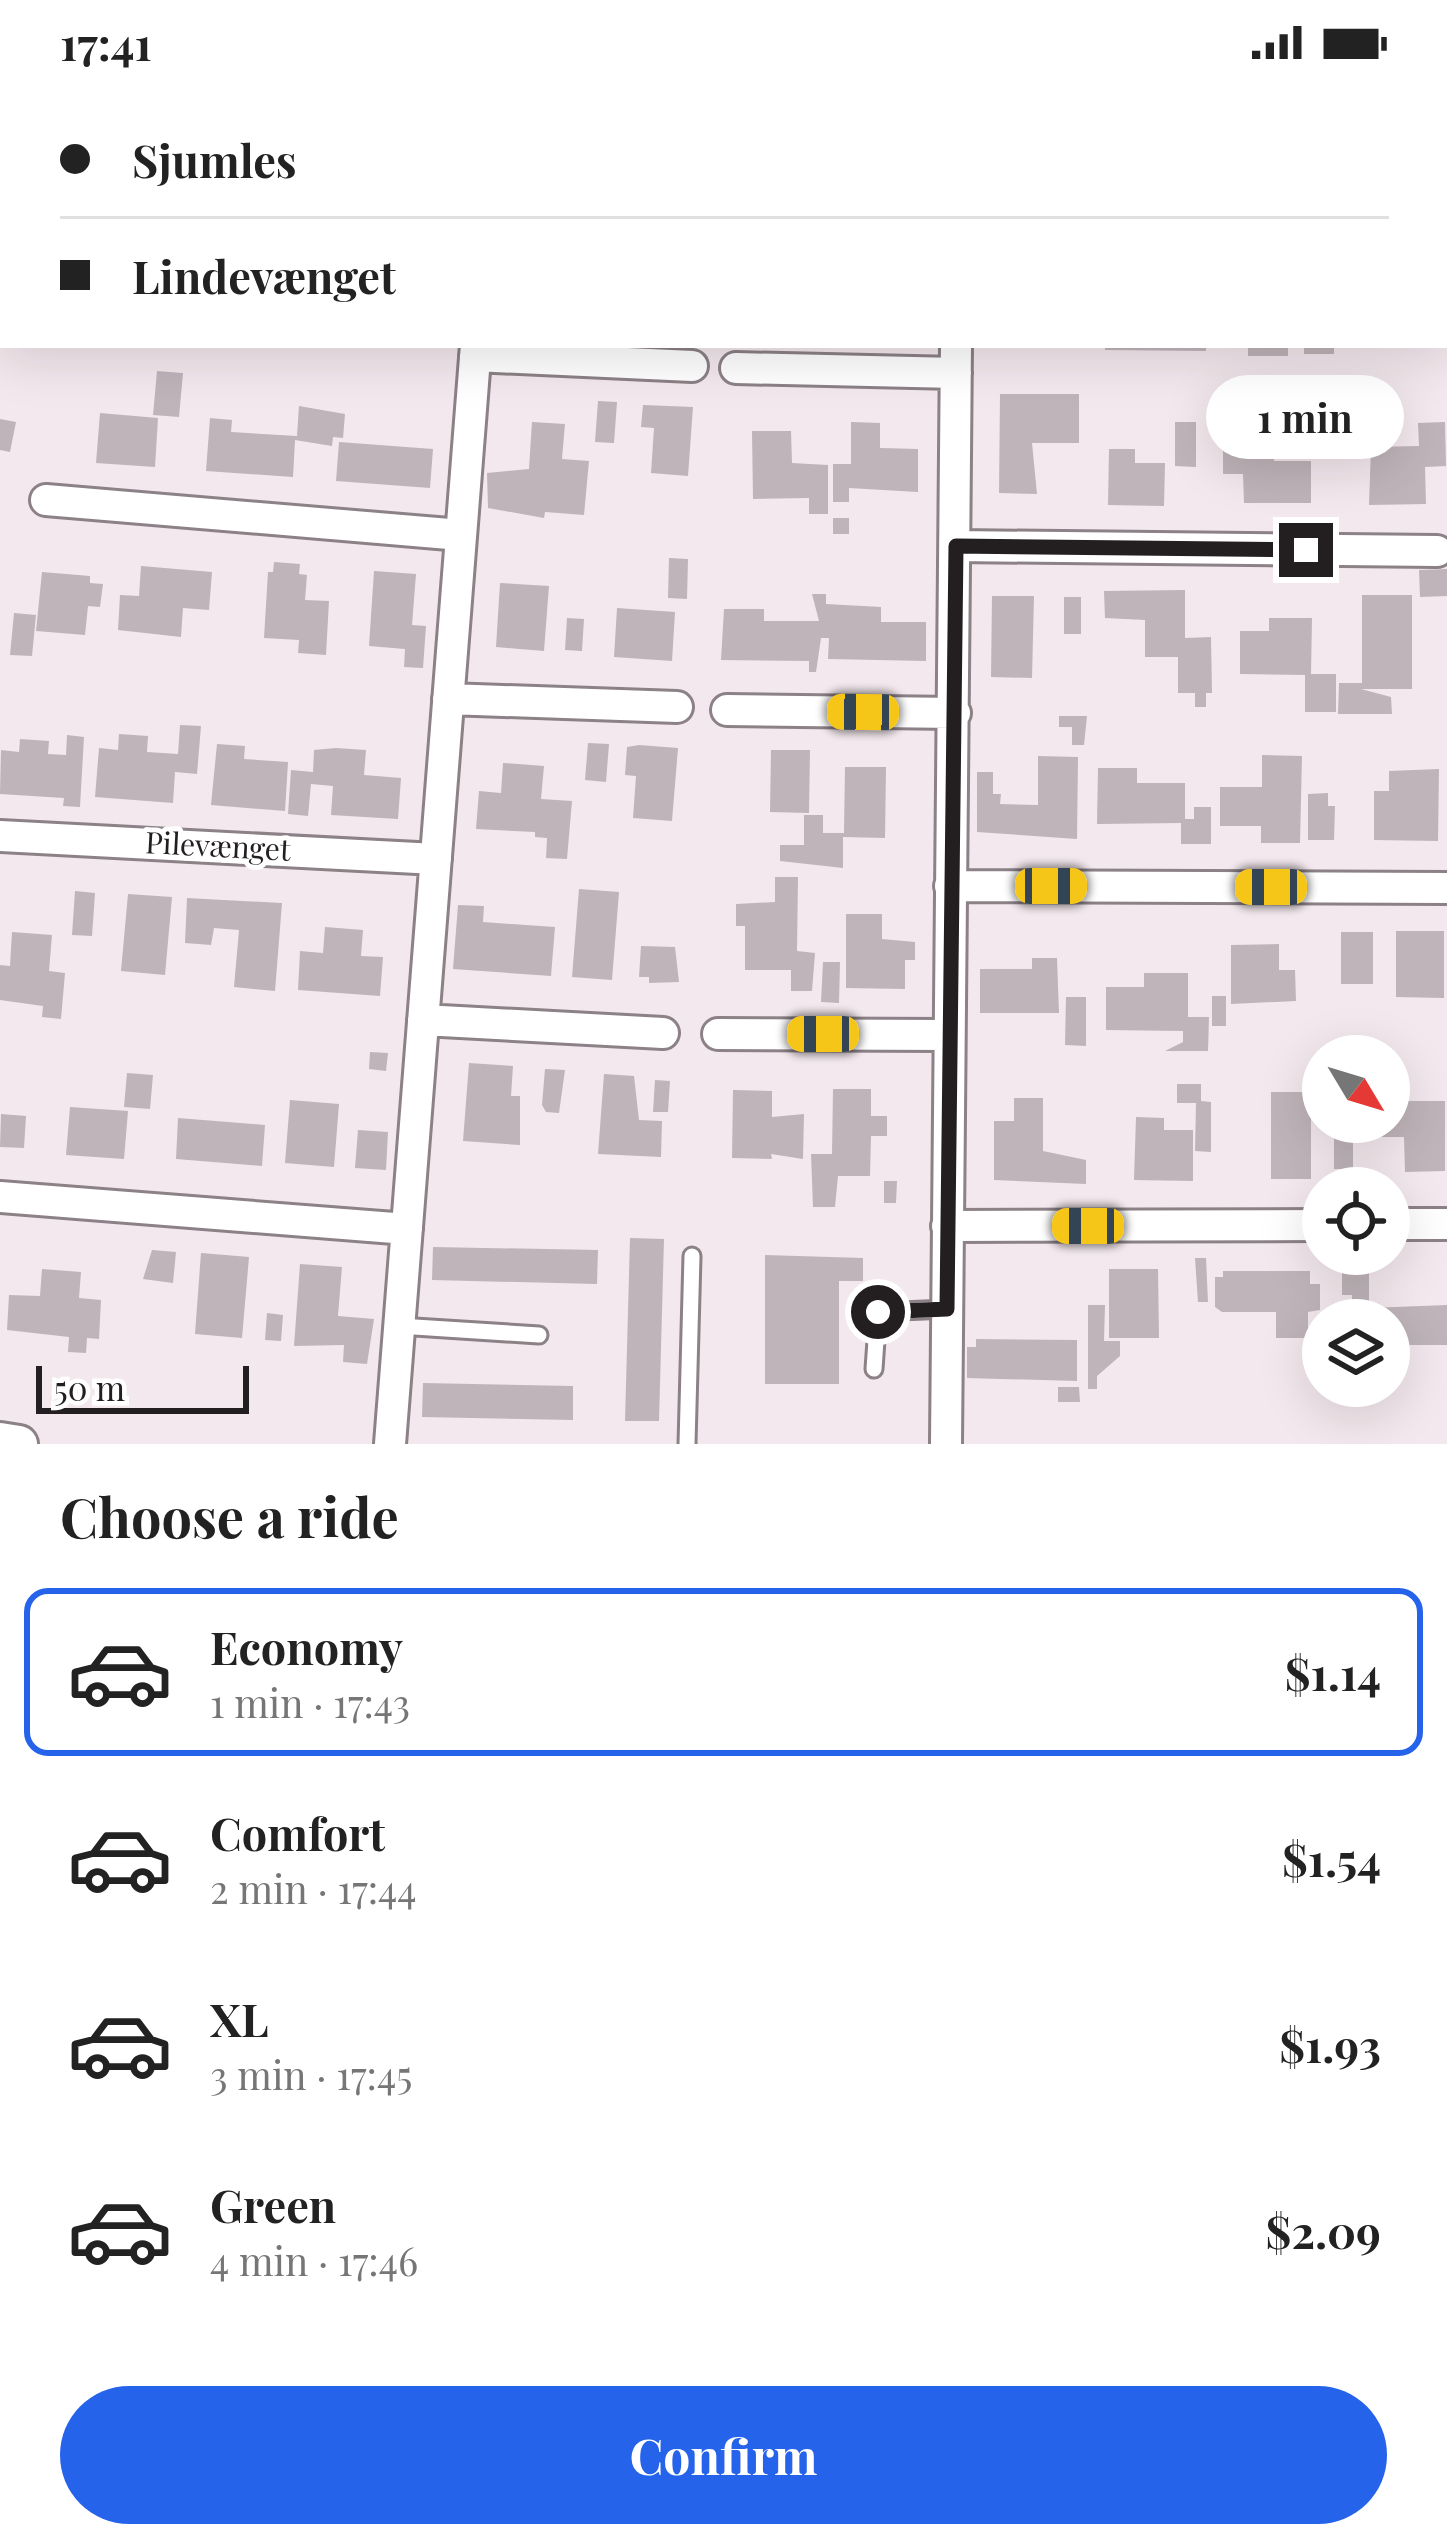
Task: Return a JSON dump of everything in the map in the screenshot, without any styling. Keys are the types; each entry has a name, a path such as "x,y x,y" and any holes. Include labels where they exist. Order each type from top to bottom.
{"street":[{"path":"390,1444 475,351 692,366"},
{"path":"736,368 956,359 946,1444"},
{"path":"46,500 461,535"},
{"path":"956,546 1437,551"},
{"path":"448,699 677,707"},
{"path":"727,710 955,713"},
{"name":"Pilevænget","path":"0,836 436,859"},
{"path":"950,886 1447,889"},
{"path":"423,1020 663,1033"},
{"path":"718,1034 947,1035"},
{"path":"0,1196 406,1229"},
{"path":"1410,1224 1447,1224"},
{"path":"947,1226 1302,1225"},
{"path":"0,1441 19,1444"}],"lane":[{"path":"687,1444 692,1256"},
{"path":"874,1369 878,1312 947,1309"},
{"path":"399,1326 539,1335"}],"building":[{"path":"1105,348 1206,348 1206,351"},
{"path":"1248,348 1288,348 1288,356 1248,356"},
{"path":"1304,348 1334,348 1334,354 1304,354"},
{"path":"157,371 183,373 179,417 153,415"},
{"path":"1000,394 1079,394 1079,443 1032,443 1037,494 999,493"},
{"path":"598,401 617,402 614,443 595,442"},
{"path":"643,405 693,407 688,476 651,473 654,428 641,427"},
{"path":"299,406 345,414 343,438 333,437 332,446 295,440 293,477 206,471 210,418 232,420 231,432 297,436"},
{"path":"100,413 158,418 155,467 96,463"},
{"path":"1243,414 1274,414 1274,461 1311,461 1311,503 1244,503 1243,474 1223,474 1223,442 1243,442"},
{"path":"0,419 16,422 10,452 0,450"},
{"path":"532,422 565,424 562,459 589,461 584,515 545,512 544,518 488,508 487,473 529,469"},
{"path":"851,422 880,423 880,448 918,449 918,492 849,488 849,502 833,502 833,464 851,464"},
{"path":"1175,422 1196,422 1196,467 1175,466"},
{"path":"1445,422 1446,466 1425,467 1426,504 1369,505 1371,447 1419,446 1418,423"},
{"path":"752,431 791,431 792,463 828,465 828,514 809,514 809,498 753,499"},
{"path":"339,442 433,449 430,488 336,481"},
{"path":"1109,449 1135,449 1135,463 1165,463 1164,506 1108,505"},
{"path":"833,518 849,518 849,534 833,534"},
{"path":"669,558 688,559 687,599 668,598"},
{"path":"274,562 300,564 299,574 307,575 305,600 329,601 326,655 298,653 299,640 264,638 268,572 273,572"},
{"path":"141,566 212,572 209,610 183,608 181,637 118,630 120,595 139,596"},
{"path":"1447,569 1447,596 1420,597 1419,570"},
{"path":"374,571 416,574 412,625 426,626 423,668 404,667 405,649 369,646"},
{"path":"42,572 90,576 90,583 103,584 100,607 88,606 85,635 36,631"},
{"path":"500,583 549,586 544,651 496,647"},
{"path":"1185,590 1185,638 1211,637 1212,693 1206,693 1206,707 1195,707 1195,693 1178,693 1178,657 1145,657 1145,620 1105,618 1104,591"},
{"path":"812,594 826,594 826,604 881,607 881,622 926,622 926,661 828,659 829,638 821,638 816,672 809,672 809,661 721,660 724,609 764,609 764,621 819,621"},
{"path":"1362,595 1412,595 1412,689 1361,689 1391,697 1392,714 1338,714 1339,683 1362,683"},
{"path":"992,596 1034,596 1032,678 991,677"},
{"path":"1064,597 1081,597 1081,634 1064,634"},
{"path":"617,608 675,612 672,661 614,657"},
{"path":"14,613 36,615 32,656 10,655"},
{"path":"567,618 584,619 582,651 565,650"},
{"path":"1269,618 1312,618 1311,674 1336,674 1336,712 1305,712 1305,675 1240,674 1240,631 1269,631"},
{"path":"1059,716 1087,716 1084,745 1072,745 1072,727 1059,727"},
{"path":"180,725 201,726 197,774 175,772 173,803 95,797 99,748 118,750 119,734 148,736 147,752 178,754"},
{"path":"67,735 84,737 80,807 63,806 64,798 0,794 1,750 19,752 20,739 49,741 48,754 66,755"},
{"path":"588,743 609,744 606,782 585,780"},
{"path":"217,744 245,746 244,759 288,762 285,811 211,805"},
{"path":"627,747 678,748 672,821 633,818 636,776 625,775"},
{"path":"314,750 366,750 364,775 401,778 398,819 331,815 333,786 311,784 308,816 288,814 291,770 313,772"},
{"path":"771,750 810,750 809,813 770,812"},
{"path":"1262,755 1302,756 1300,843 1261,843 1261,826 1220,826 1220,787 1262,787"},
{"path":"1038,756 1078,757 1077,839 977,832 977,772 993,772 993,794 1001,794 1000,804 1038,805"},
{"path":"503,763 544,766 541,799 572,801 567,859 546,858 547,838 535,837 535,832 476,829 479,791 501,793"},
{"path":"845,767 886,767 885,838 843,837 843,868 780,861 780,845 804,845 804,815 823,815 823,833 844,833"},
{"path":"1098,768 1137,768 1137,783 1185,783 1185,819 1194,819 1194,807 1211,807 1211,844 1181,844 1181,823 1097,824"},
{"path":"1439,769 1438,841 1374,840 1374,791 1389,791 1389,771"},
{"path":"1328,793 1328,806 1335,806 1334,840 1308,840 1308,794"},
{"path":"775,877 798,877 797,951 815,953 812,991 791,991 791,970 745,970 745,926 736,926 736,904 775,902"},
{"path":"579,889 619,892 612,980 572,977"},
{"path":"75,891 95,893 92,936 72,935"},
{"path":"128,894 172,897 165,975 121,971"},
{"path":"187,898 282,903 275,991 234,987 239,930 214,928 211,945 185,943"},
{"path":"458,905 484,906 483,922 555,927 551,976 453,969"},
{"path":"846,914 882,914 882,939 915,942 915,960 905,960 905,989 846,988"},
{"path":"325,927 363,930 361,956 383,957 380,996 298,990 300,951 323,953"},
{"path":"1396,931 1444,931 1444,998 1396,997"},
{"path":"12,932 52,935 49,971 65,973 61,1019 42,1017 43,1006 0,1000 0,965 10,966"},
{"path":"1341,932 1373,932 1373,984 1341,984"},
{"path":"1279,944 1279,970 1295,970 1296,1001 1231,1004 1231,945"},
{"path":"641,946 675,947 679,982 649,983 649,977 639,977"},
{"path":"1032,958 1057,958 1059,1013 980,1013 980,969 1032,969"},
{"path":"823,962 840,962 839,1003 821,1002"},
{"path":"1144,973 1188,973 1188,1017 1209,1017 1208,1051 1165,1051 1183,1042 1183,1031 1106,1030 1106,987 1144,987"},
{"path":"1212,996 1226,996 1226,1026 1212,1026"},
{"path":"1066,997 1086,997 1086,1046 1065,1045"},
{"path":"370,1052 388,1053 386,1071 369,1069"},
{"path":"469,1063 513,1066 511,1096 520,1096 520,1145 463,1141"},
{"path":"545,1069 565,1070 559,1113 546,1112 542,1105"},
{"path":"127,1073 153,1075 150,1109 124,1107"},
{"path":"604,1074 634,1076 639,1120 662,1121 661,1157 598,1154"},
{"path":"655,1080 670,1081 668,1112 653,1112"},
{"path":"1177,1084 1201,1084 1201,1101 1211,1102 1211,1152 1195,1151 1196,1103 1177,1103"},
{"path":"833,1089 871,1089 871,1116 887,1116 887,1136 871,1136 870,1176 838,1176 835,1207 813,1207 811,1154 832,1154"},
{"path":"733,1090 772,1091 772,1117 804,1114 803,1159 771,1154 772,1159 732,1158"},
{"path":"1271,1092 1302,1092 1302,1143 1311,1143 1311,1167 1302,1167 1302,1179 1271,1179"},
{"path":"1014,1098 1043,1098 1043,1151 1086,1160 1086,1184 994,1180 994,1121 1014,1121"},
{"path":"290,1100 339,1104 334,1167 285,1163"},
{"path":"1410,1101 1445,1101 1445,1171 1410,1172 1405,1167"},
{"path":"70,1107 128,1111 124,1159 66,1155"},
{"path":"1,1114 26,1116 24,1148 0,1147"},
{"path":"1136,1117 1164,1118 1164,1130 1193,1130 1193,1181 1134,1180"},
{"path":"178,1118 265,1125 262,1166 176,1159"},
{"path":"358,1130 388,1132 386,1170 355,1168"},
{"path":"1334,1143 1353,1143 1353,1167 1334,1167"},
{"path":"884,1181 897,1181 896,1203 884,1203"},
{"path":"630,1238 664,1239 659,1421 625,1421"},
{"path":"433,1247 598,1250 597,1284 432,1280"},
{"path":"152,1250 176,1252 173,1283 143,1279"},
{"path":"201,1253 249,1257 242,1338 195,1334"},
{"path":"765,1255 863,1258 863,1281 839,1281 839,1384 765,1384"},
{"path":"1195,1258 1206,1258 1208,1302 1198,1302"},
{"path":"300,1264 342,1267 338,1316 374,1319 367,1364 343,1362 344,1345 294,1346"},
{"path":"42,1269 81,1272 79,1298 101,1300 99,1339 87,1338 86,1353 68,1352 69,1337 7,1330 9,1295 40,1296"},
{"path":"1109,1269 1158,1269 1159,1338 1109,1338"},
{"path":"1223,1271 1302,1271 1310,1275 1310,1284 1320,1284 1320,1299 1302,1299 1302,1338 1276,1338 1276,1312 1222,1312 1215,1307 1215,1277 1223,1277"},
{"path":"1342,1275 1369,1275 1369,1299 1342,1295"},
{"path":"1088,1305 1105,1305 1104,1341 1120,1341 1120,1356 1097,1376 1097,1389 1088,1389"},
{"path":"1447,1305 1447,1345 1410,1345 1410,1306"},
{"path":"267,1313 283,1315 281,1341 265,1340"},
{"path":"976,1339 1077,1340 1077,1381 967,1378 967,1347 976,1347"},
{"path":"423,1383 573,1386 573,1420 422,1417"},
{"path":"1058,1387 1079,1387 1080,1402 1058,1402"}],"route":[{"path":"878,1312 947,1309 956,546 1306,550"}]}
